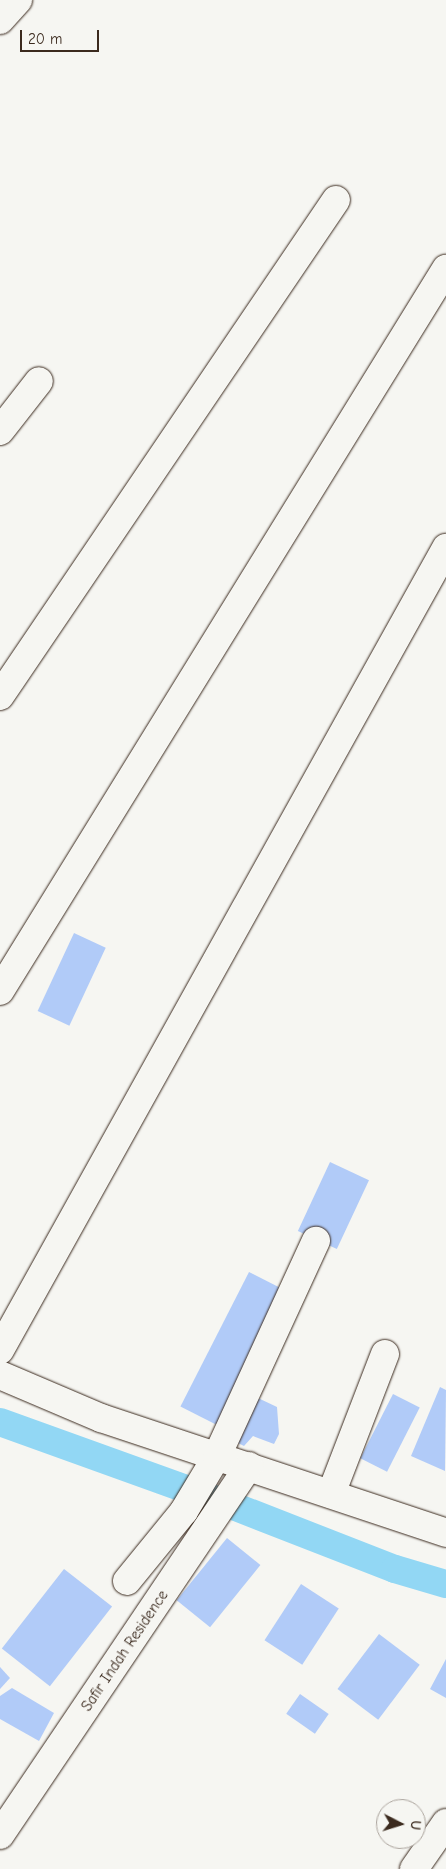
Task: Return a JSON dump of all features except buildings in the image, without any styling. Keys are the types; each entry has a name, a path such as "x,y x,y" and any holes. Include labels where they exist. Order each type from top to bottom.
{"street":[{"path":"0,20 18,0"},
{"path":"0,696 336,200"},
{"path":"0,991 446,269"},
{"path":"0,431 38,380"},
{"path":"0,1350 446,548"},
{"path":"127,1581 184,1511 211,1464 316,1241"},
{"path":"331,1494 385,1354"},
{"path":"0,1375 211,1464 243,1475 331,1494 446,1533"},
{"name":"Safir Indah Residence","path":"0,1835 243,1475"},
{"path":"414,1869 446,1823"}],"waterway":[{"path":"0,1422 228,1504 395,1569 446,1584"}]}
